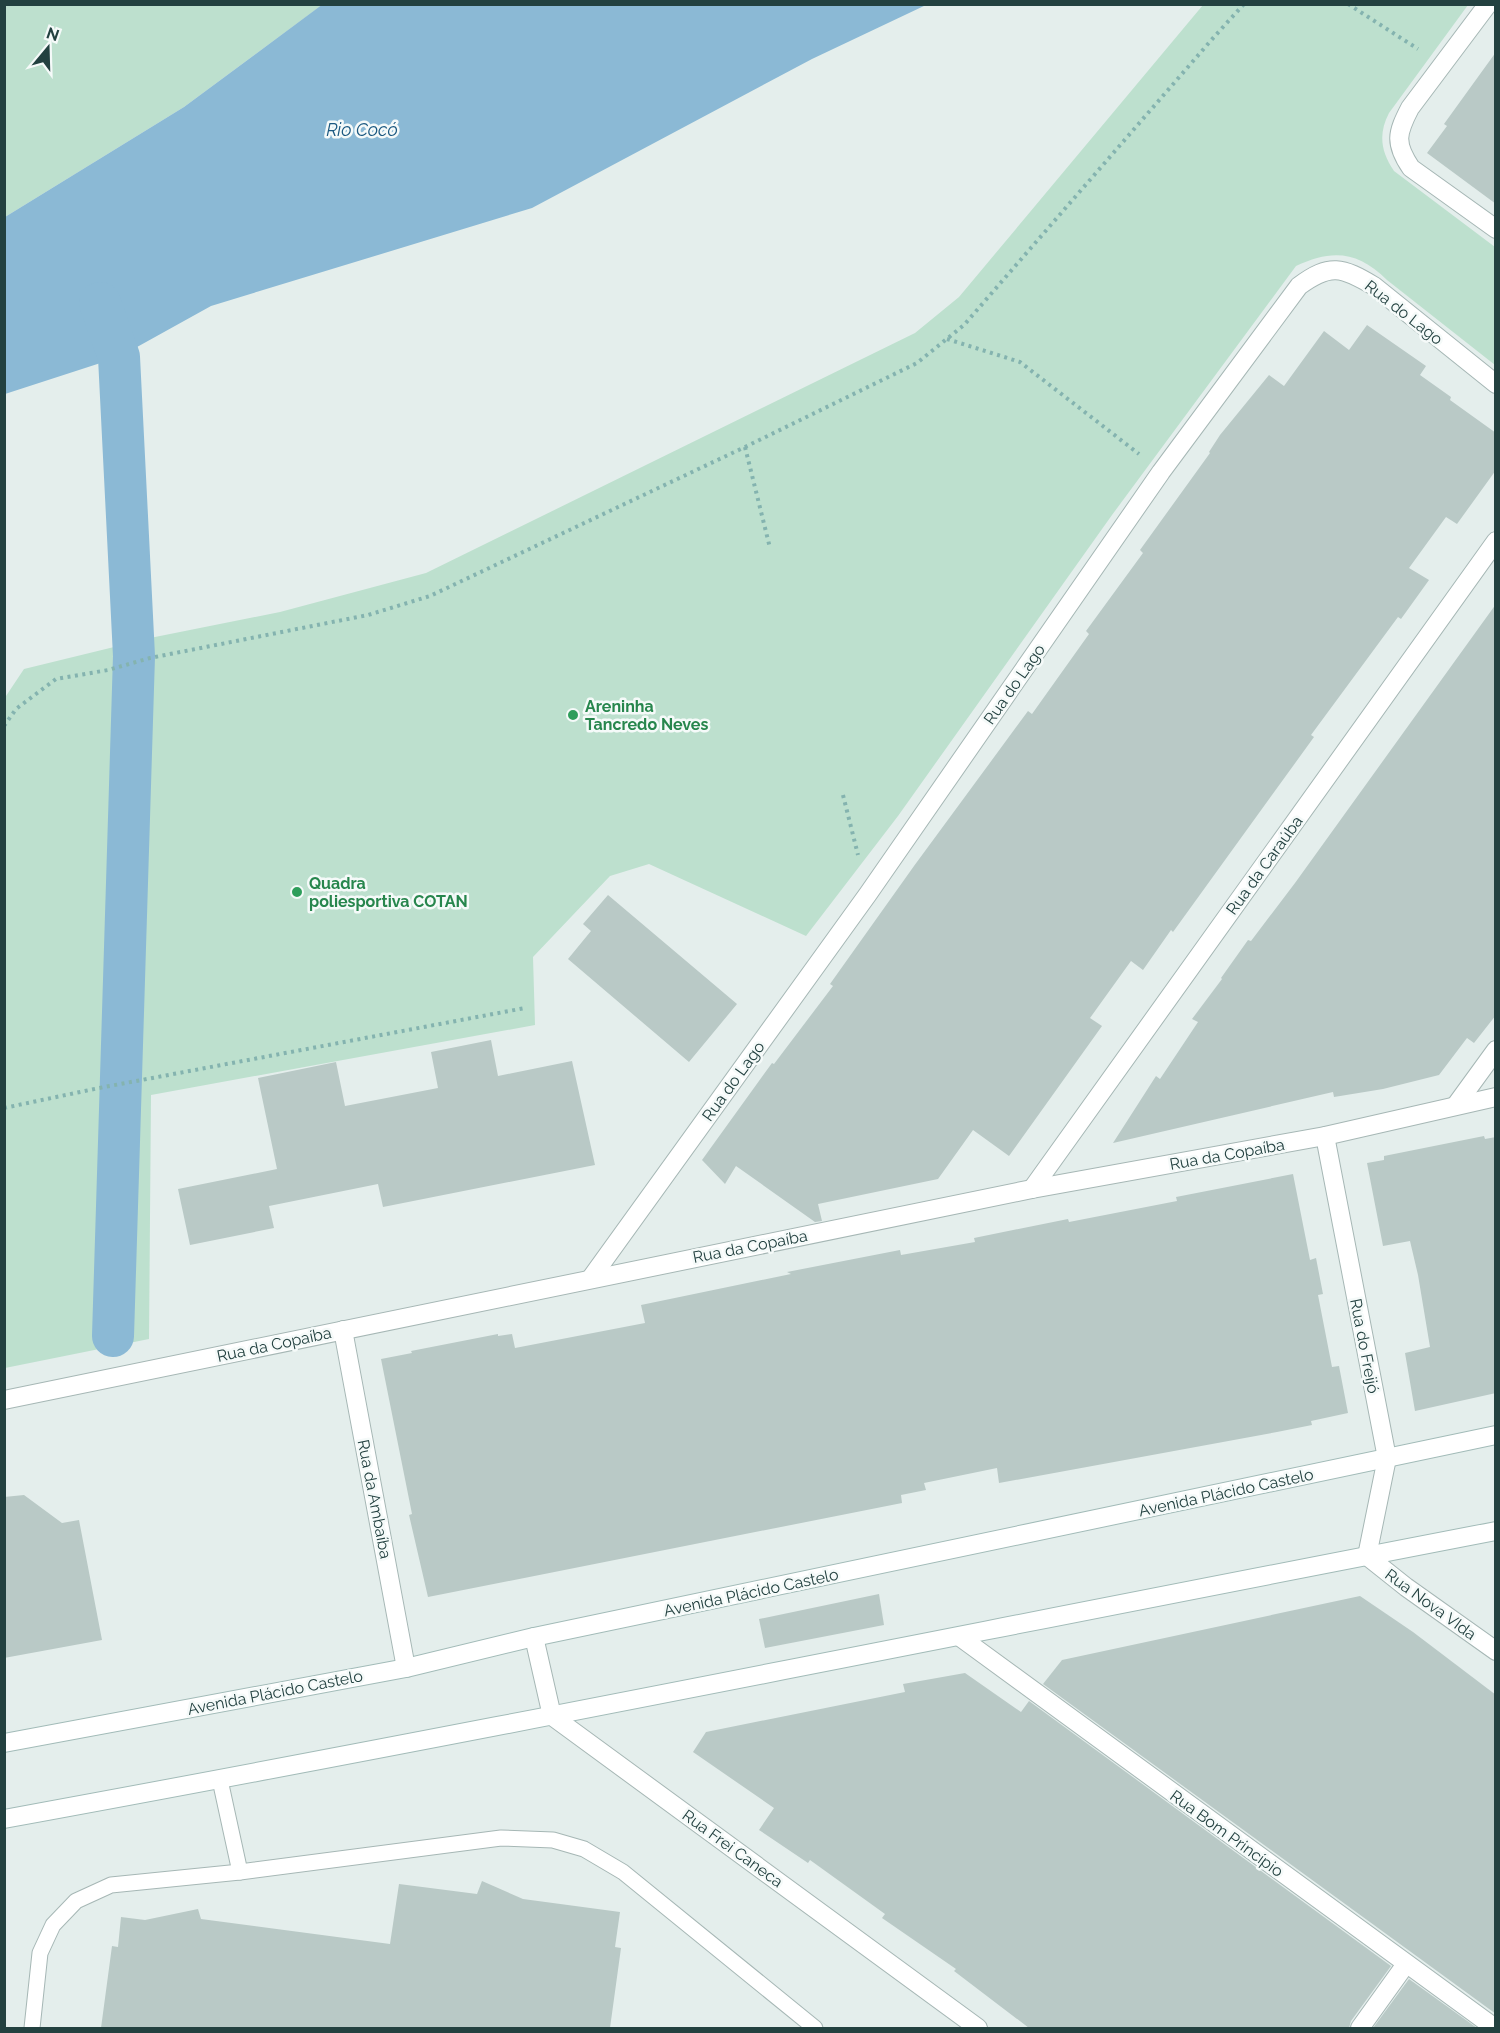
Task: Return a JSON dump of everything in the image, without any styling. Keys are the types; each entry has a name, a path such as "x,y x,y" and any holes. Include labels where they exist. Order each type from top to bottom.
{"street":[{"path":"1488,4 1410,108 1400,126 1398,141 1401,154 1411,168 1496,229"},
{"name":"Rua do Lago","path":"591,1278 868,894 1161,472 1299,286 1315,274 1332,270 1352,273 1374,286 1496,384"},
{"name":"Rua da Caraúba","path":"1032,1189 1496,541"},
{"path":"1456,1105 1496,1050"},
{"name":"Rua da Copaíba","path":"4,1400 1032,1189 1325,1136 1496,1097"},
{"name":"Rua do Freijó","path":"1325,1136 1387,1458 1367,1556"},
{"name":"Rua da Ambaíba","path":"343,1330 406,1668"},
{"name":"Avenida Plácido Castelo","path":"4,1743 406,1668 534,1637 1496,1435"},
{"path":"4,1819 552,1716 1496,1531"},
{"name":"Rua Nova VIda","path":"1367,1556 1406,1587 1496,1651"},
{"path":"534,1637 552,1716"},
{"name":"Rua Bom Princípio","path":"960,1637 1495,2028"},
{"name":"Rua Frei Caneca","path":"552,1716 971,2026"},
{"path":"1360,2028 1406,1964"}],"lane":[{"path":"220,1780 240,1872"},
{"path":"32,2028 40,1953 53,1925 76,1901 111,1886 240,1872 501,1838 553,1840 584,1849 623,1872 815,2028"}],"path":[{"path":"4,726 16,708 56,679 368,615 430,596 917,363 964,325 1244,4"},
{"path":"1348,4 1443,65"},
{"path":"946,339 1020,362 1161,472"},
{"path":"745,447 770,548"},
{"path":"843,795 868,894"},
{"path":"4,1108 525,1008"}],"green space":[{"path":"4,5 322,5 184,107 5,217"},
{"path":"1203,5 1468,5 1389,113 1383,128 1382,143 1386,157 1394,171 1495,247 1495,365 1366,263 1355,258 1333,255 1296,266 1112,515 898,816 806,936 649,864 610,876 533,957 535,1025 151,1095 149,1339 5,1368 4,699 24,669 155,637 280,612 426,573 915,333 959,297"}],"water":[{"name":"Rio Cocó","path":"323,4 926,5 812,59 532,208 211,306 119,357 5,394 5,217 184,107"}],"building":[{"path":"1496,52 1496,204 1427,153 1447,126 1444,124"},
{"path":"1367,325 1426,366 1420,375 1496,433 1496,470 1457,524 1446,517 1409,568 1429,580 1401,619 1398,617 1311,735 1314,737 1173,932 1171,930 1143,970 1131,961 1090,1018 1102,1026 1009,1156 973,1130 938,1179 818,1204 822,1221 815,1222 736,1166 725,1184 702,1160 772,1063 774,1064 833,986 830,984 1028,711 1032,714 1089,634 1086,631 1143,553 1140,550 1210,453 1220,435 1269,375 1284,386 1324,331 1349,350"},
{"path":"1496,604 1496,1015 1474,1043 1467,1038 1439,1075 1383,1089 1334,1097 1333,1092 1113,1143 1156,1076 1160,1079 1198,1022 1192,1019 1248,940 1251,941 1295,883"},
{"path":"608,895 737,1004 689,1062 568,959 591,931 583,924"},
{"path":"491,1040 498,1076 572,1061 595,1165 383,1207 378,1184 269,1206 274,1228 190,1245 178,1189 277,1169 258,1078 336,1062 345,1106 438,1088 431,1052"},
{"path":"1484,1136 1485,1139 1496,1137 1496,1393 1415,1411 1405,1353 1430,1347 1418,1275 1410,1241 1383,1246 1367,1163 1384,1160 1384,1156"},
{"path":"1293,1174 1310,1260 1316,1258 1323,1294 1318,1295 1332,1367 1339,1366 1348,1413 1311,1421 1312,1425 999,1483 997,1468 924,1483 926,1490 901,1495 902,1503 428,1597 409,1515 412,1514 381,1359 498,1334 498,1336 512,1334 515,1348 645,1323 641,1305 791,1274 787,1272 900,1250 901,1255 975,1242 974,1238 1068,1219 1069,1222 1177,1201 1176,1197"},
{"path":"24,1495 62,1523 79,1520 102,1640 4,1658 4,1497"},
{"path":"879,1594 884,1625 765,1648 759,1619"},
{"path":"1360,1596 1413,1632 1496,1695 1496,2014 1043,1684 1062,1660"},
{"path":"965,1673 1021,1712 1029,1701 1391,1966 1351,2021 1349,2028 1029,2028 954,1971 956,1969 882,1918 885,1914 810,1860 808,1863 759,1830 774,1808 693,1752 706,1732 905,1692 903,1684"},
{"path":"482,1881 523,1899 620,1912 615,1947 621,1948 610,2028 101,2028 112,1946 118,1947 121,1917 145,1920 198,1909 201,1919 390,1944 399,1884 477,1894"},
{"path":"1409,1979 1477,2028 1373,2028"}],"waterway":[{"path":"100,303 119,357 134,656 113,1336"}],"place":[{"name":"Areninha Tancredo Neves","path":"573,715"},
{"name":"Quadra poliesportiva COTAN","path":"297,892"}]}
